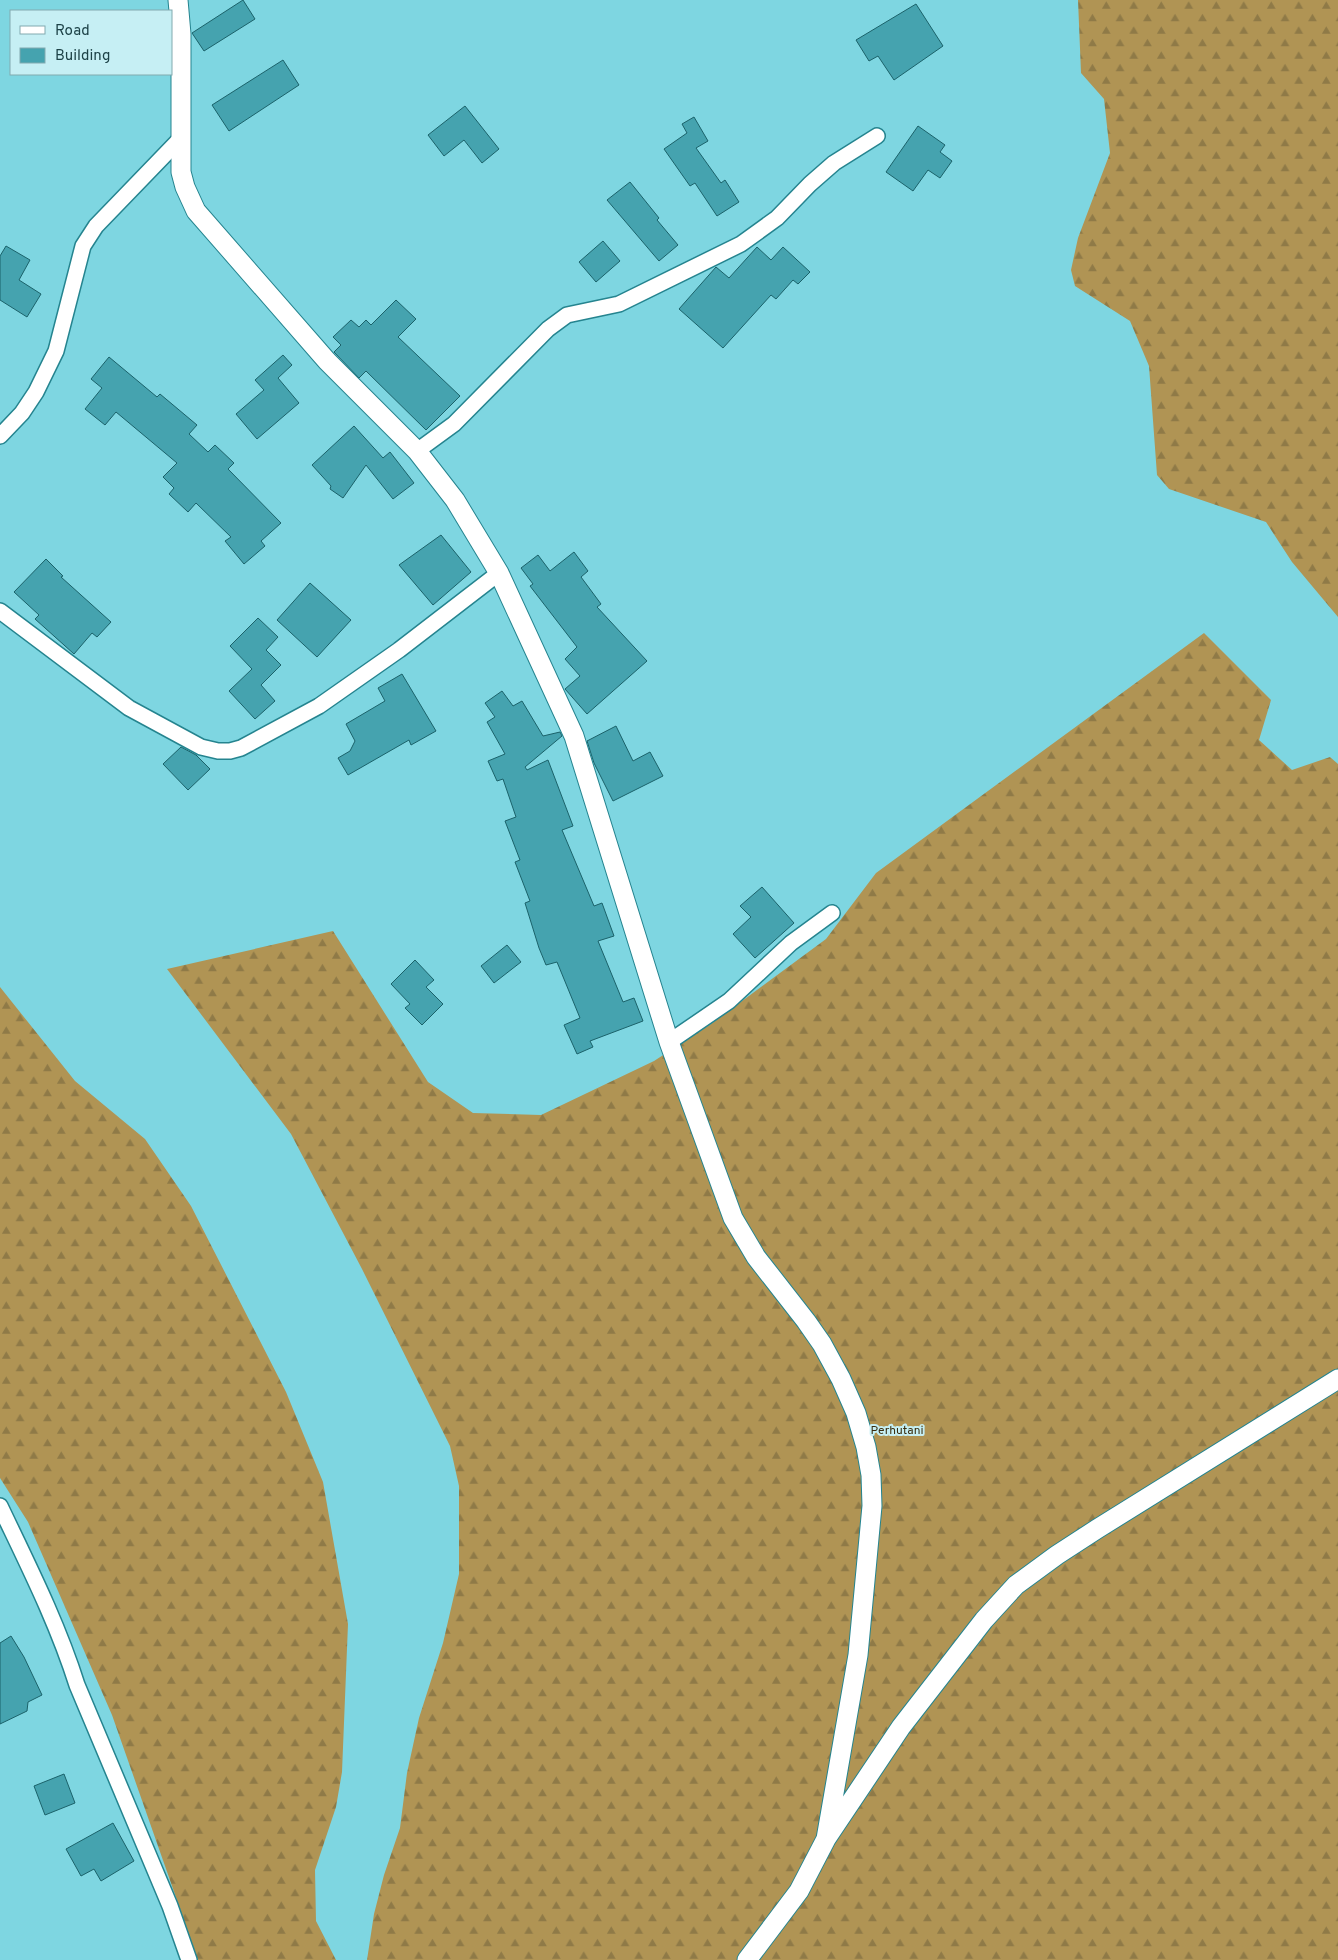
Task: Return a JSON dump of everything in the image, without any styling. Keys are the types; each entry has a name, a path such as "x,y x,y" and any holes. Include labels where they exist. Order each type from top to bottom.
{"street":[{"path":"178,0 181,34 181,172 196,211 327,361 417,451 455,500 499,573 574,736 669,1042 733,1218 756,1257 806,1320 822,1344 841,1379 856,1413 871,1474 872,1506 858,1655 826,1839"},
{"path":"417,451 454,424 548,329 566,315 619,304 741,244 777,218 810,184 834,164 878,136"},
{"path":"0,436 22,412 36,392 56,351 83,246 96,226 181,138"},
{"path":"0,610 129,708 201,748 230,751 241,748 319,706 399,650 499,573"},
{"path":"669,1042 730,1001 791,943 832,913"},
{"path":"747,1960 799,1891 826,1839 901,1727 984,1620 1016,1586 1089,1534 1338,1379"},
{"path":"0,1506 66,1649 77,1684 170,1906 189,1960"}],"green space":[{"path":"1078,0 1338,0 1338,617 1292,562 1266,522 1169,489 1157,475 1149,366 1130,321 1075,286 1071,270 1078,238 1110,153 1104,99 1081,73"},
{"name":"Perhutani","path":"1204,633 1271,700 1259,740 1292,770 1330,757 1338,764 1338,1960 367,1960 374,1914 384,1875 400,1828 407,1773 419,1718 443,1643 459,1574 459,1486 450,1446 362,1269 291,1134 167,969 333,931 428,1082 473,1113 541,1115 654,1061 711,1024 826,939 876,873"},
{"path":"0,987 75,1081 145,1139 191,1206 286,1392 323,1482 348,1624 342,1772 336,1807 315,1870 316,1921 336,1960 198,1960 112,1715 28,1522 0,1478"}],"building":[{"path":"243,0 255,19 204,51 192,33"},
{"path":"916,4 943,46 894,80 878,56 869,61 856,40"},
{"path":"283,60 299,85 229,131 212,105"},
{"path":"465,106 499,149 482,163 464,140 444,156 428,135"},
{"path":"694,117 708,141 696,148 721,183 725,180 739,202 717,216 695,183 690,186 664,149 687,133 682,124"},
{"path":"918,126 945,145 940,152 952,161 940,178 928,170 913,191 886,172"},
{"path":"630,182 659,218 657,220 678,245 659,261 607,200"},
{"path":"603,241 620,261 596,282 579,262"},
{"path":"6,246 30,260 19,280 41,294 27,317 0,300 0,256"},
{"path":"757,247 771,260 783,247 810,272 798,284 793,280 776,299 771,295 723,348 679,309 716,267 729,278"},
{"path":"396,300 416,319 398,337 460,396 426,430 366,371 359,378 334,352 341,345 333,337 351,320 359,327 366,320 371,325"},
{"path":"283,355 292,365 278,378 299,403 257,439 236,414 264,390 255,380"},
{"path":"109,357 157,397 160,394 197,425 189,434 208,452 215,445 234,463 228,469 281,523 261,541 265,546 244,564 225,541 231,537 196,503 188,512 169,494 174,488 163,477 177,463 116,412 105,425 85,409 102,388 91,379"},
{"path":"354,426 383,458 390,452 414,483 393,499 366,465 343,498 330,489 331,486 312,465"},
{"path":"441,535 471,572 433,605 399,565"},
{"path":"574,552 588,571 581,577 601,604 597,607 647,661 587,714 565,689 580,676 565,659 577,647 530,586 533,584 521,568 538,555 550,571"},
{"path":"46,559 63,576 61,577 111,622 97,637 92,633 74,654 35,619 39,615 14,592"},
{"path":"310,583 351,620 317,657 277,620"},
{"path":"258,618 278,637 266,650 281,665 261,685 275,701 255,719 229,691 252,669 230,646"},
{"path":"402,674 436,731 411,745 409,740 348,775 338,758 350,751 355,741 346,724 385,701 378,688"},
{"path":"502,691 513,706 522,701 543,736 560,732 562,736 525,767 527,770 548,760 573,826 562,830 594,906 602,903 614,936 598,941 623,1002 634,998 643,1021 590,1041 593,1047 577,1054 564,1025 580,1018 557,962 546,965 539,948 525,903 530,901 515,862 520,860 505,821 516,817 503,779 497,781 488,761 505,754 487,722 495,717 485,703"},
{"path":"616,726 633,761 650,752 663,776 613,801 594,763 587,741"},
{"path":"181,747 196,755 210,769 188,790 163,764"},
{"path":"762,887 794,923 755,958 733,934 751,917 740,906"},
{"path":"507,945 521,962 494,983 481,966"},
{"path":"415,960 434,980 426,987 443,1004 422,1025 405,1008 410,1004 391,984"},
{"path":"11,1636 24,1657 42,1695 28,1702 27,1711 0,1724 0,1643"},
{"path":"64,1774 75,1803 45,1815 34,1786"},
{"path":"113,1823 134,1861 101,1881 94,1869 81,1876 66,1849"}]}
